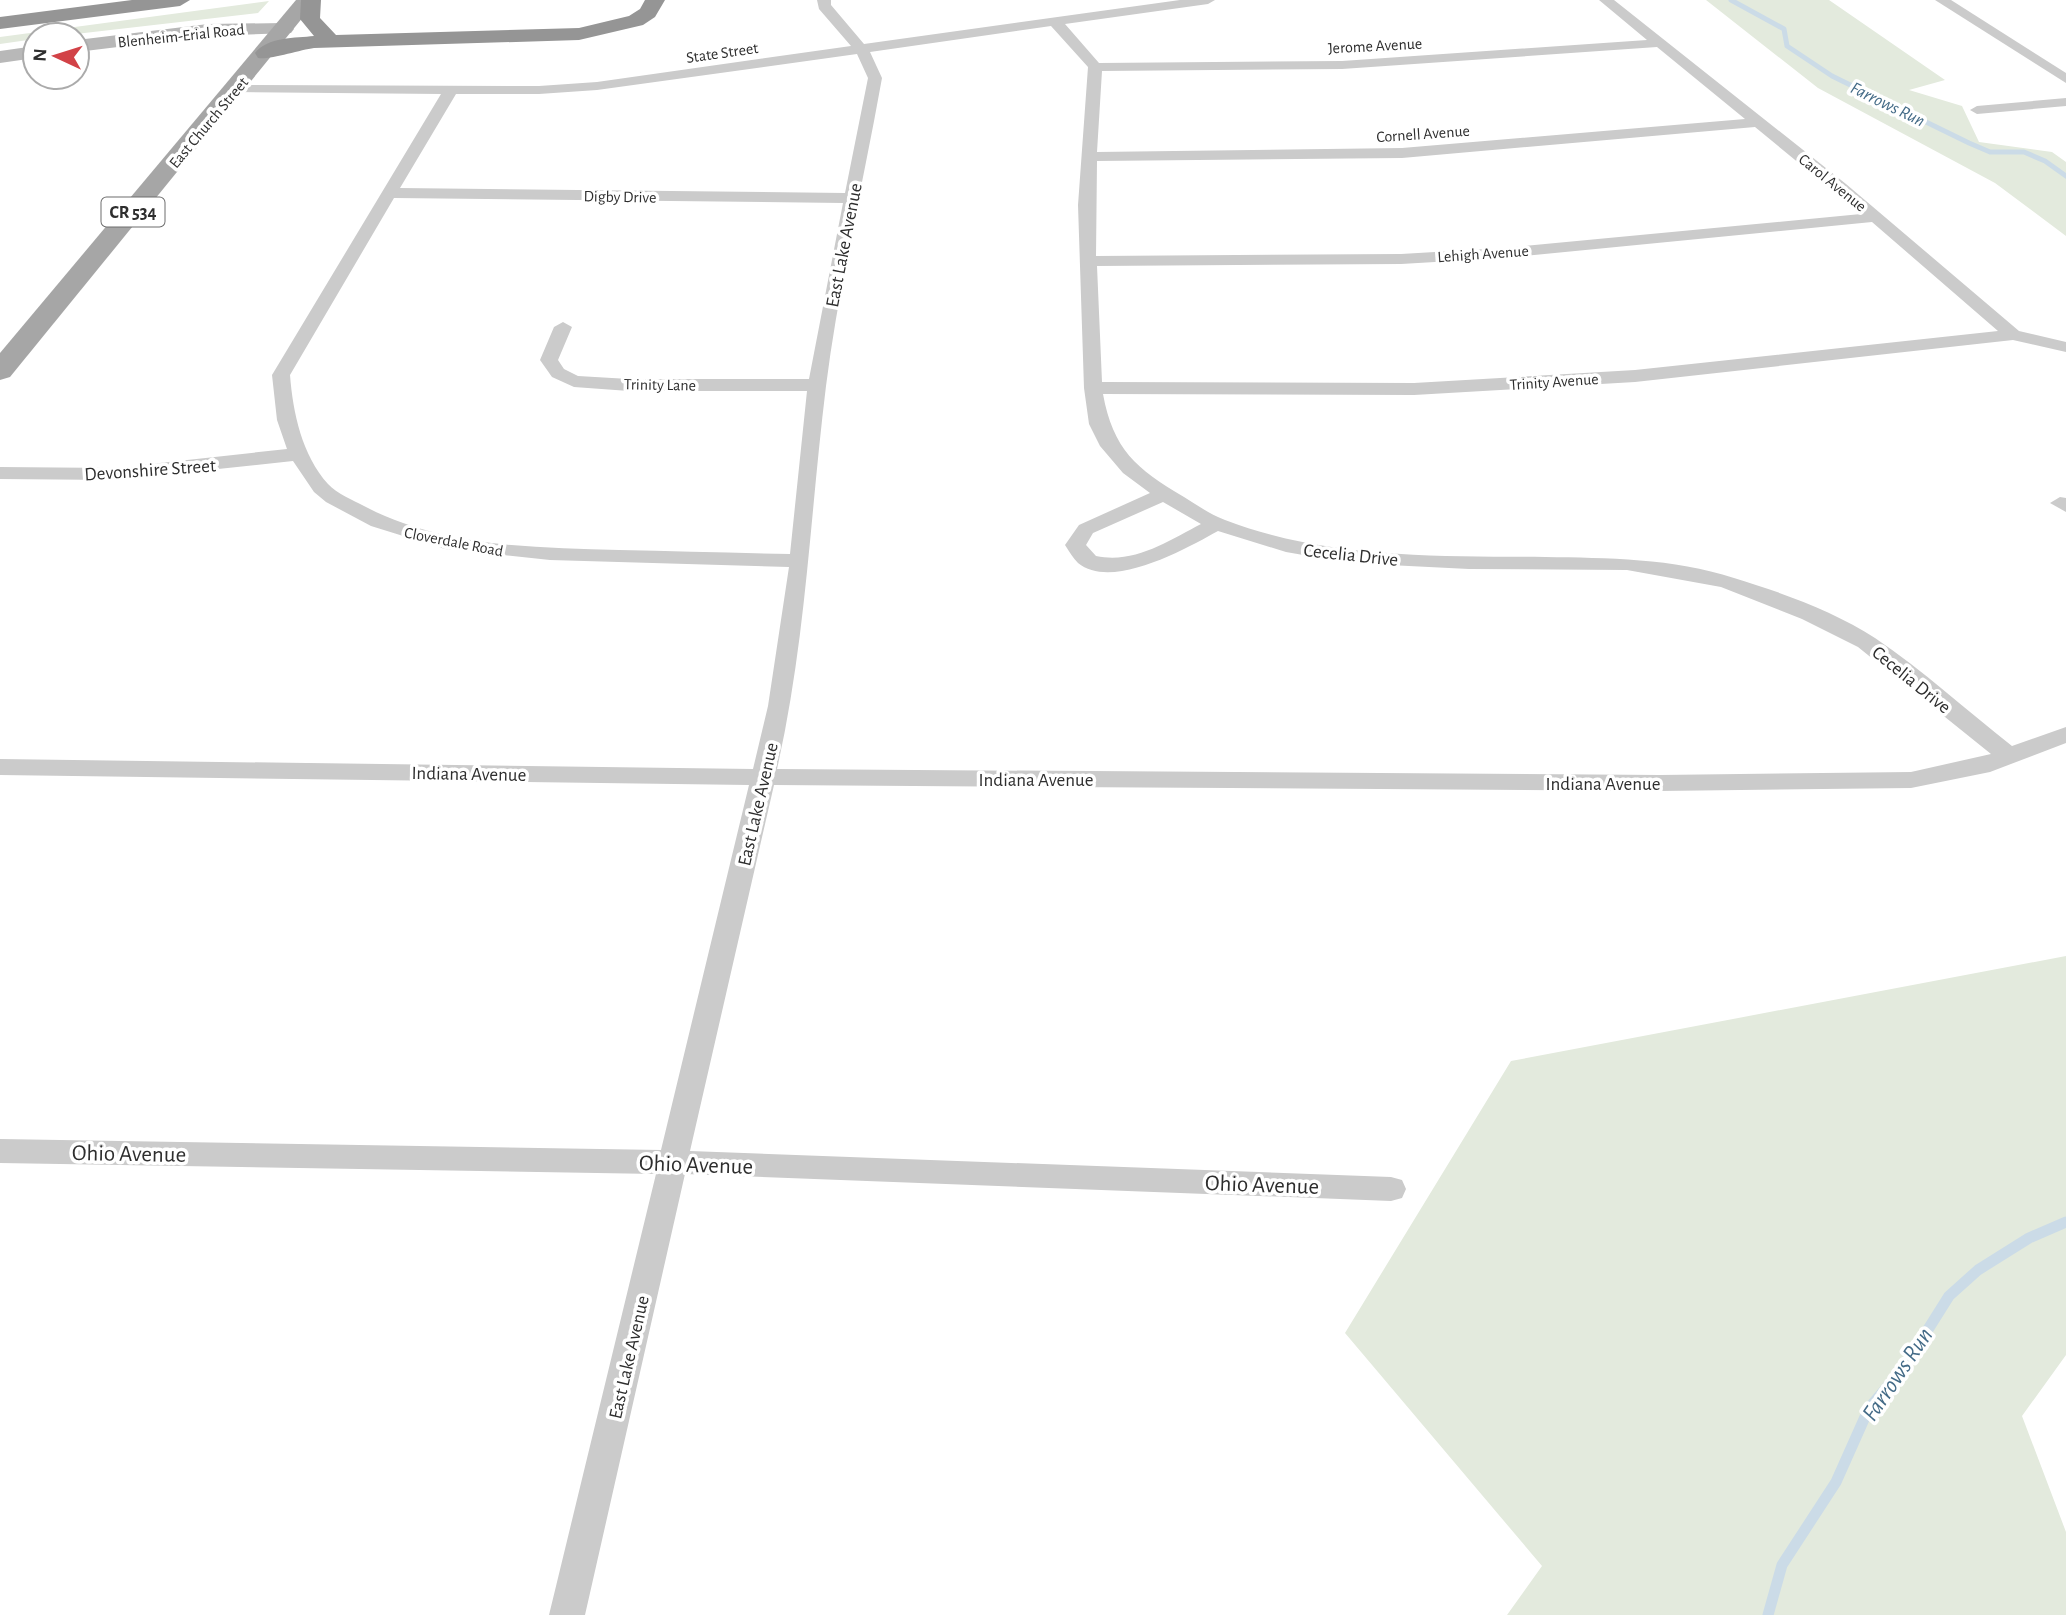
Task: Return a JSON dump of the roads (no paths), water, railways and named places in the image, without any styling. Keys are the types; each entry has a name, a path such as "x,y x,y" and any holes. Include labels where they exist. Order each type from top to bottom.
{"highway":[{"path":"0,23 180,0"},
{"path":"309,0 310,19 325,35"},
{"path":"266,53 296,43 579,34 636,21 648,13 655,0"},
{"path":"284,29 359,40"}],"main road":[{"name":"East Church Street","path":"5,359 309,0"},
{"name":"Blenheim-Erial Road","path":"91,44 208,30 284,29"},
{"path":"0,57 21,54"}],"street":[{"name":"East Lake Avenue","path":"567,1615 780,706 800,561 817,385 875,78 869,59 824,6 824,0"},
{"name":"State Street","path":"237,88 450,91 597,86 862,51 1208,0"},
{"name":"Carol Avenue","path":"1606,0 1876,217 2013,335 2066,347"},
{"path":"1942,0 2066,79"},
{"path":"1056,23 1095,67"},
{"name":"Jerome Avenue","path":"1095,67 1342,65 1657,43"},
{"name":"Cecelia Drive","path":"1095,67 1086,205 1093,388 1099,424 1111,446 1130,469 1164,494 1216,524 1286,546 1349,557 1469,563 1627,564 1726,582 1810,614 1866,642 2010,757"},
{"name":"Cloverdale Road","path":"450,91 282,375 282,407 299,454 322,489 368,518 410,535 463,546 526,554 800,561"},
{"path":"1977,110 2066,102"},
{"name":"Cornell Avenue","path":"1089,157 1402,153 1758,122"},
{"name":"Digby Drive","path":"388,193 851,198"},
{"name":"Lehigh Avenue","path":"1089,261 1401,259 1503,253 1876,217"},
{"name":"Trinity Lane","path":"563,327 549,360 558,373 574,381 817,385"},
{"name":"Trinity Avenue","path":"1093,388 1414,389 1634,376 2013,335"},
{"name":"Devonshire Street","path":"0,473 114,474 299,454"},
{"path":"1164,494 1086,529 1075,545 1089,561 1115,565 1144,559 1216,524"},
{"name":"Indiana Avenue","path":"0,767 763,777 1646,783 1911,780 1982,766 2066,735"},
{"name":"Ohio Avenue","path":"0,1151 673,1162 1391,1189"}],"waterway":[{"name":"Farrows Run","path":"1731,0 1784,29 1787,46 1832,76 1990,152 2024,152 2045,161 2066,176"},
{"name":"Farrows Run","path":"1768,1615 1782,1565 1836,1482 1869,1408 1905,1366 1949,1296 1978,1270 2029,1238 2066,1222"}]}
